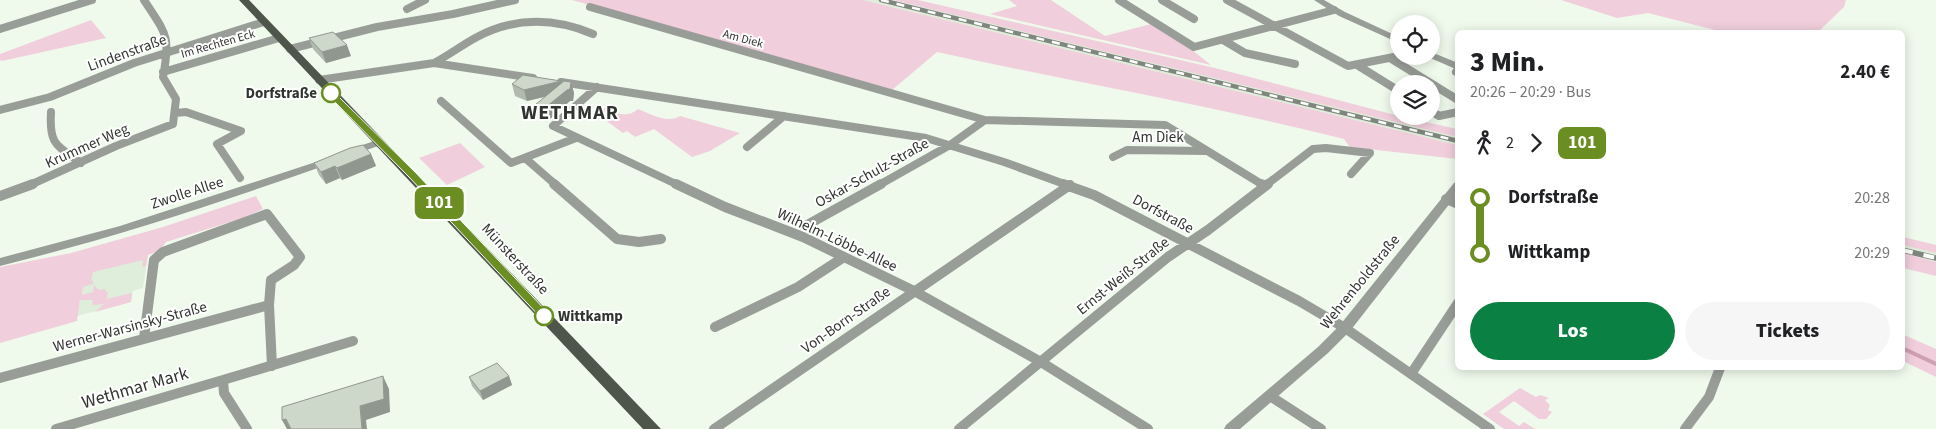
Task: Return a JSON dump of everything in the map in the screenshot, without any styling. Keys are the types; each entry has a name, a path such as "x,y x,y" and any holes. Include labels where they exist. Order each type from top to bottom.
{"main road":[{"name":"Münsterstraße","path":"244,0 653,429"}],"street":[{"path":"0,29 92,0"},
{"path":"144,0 166,34 168,52 163,78 176,94 175,113 186,112 241,131 217,144 240,178"},
{"path":"407,9 425,0"},
{"path":"290,50 377,27 454,14 515,0"},
{"path":"1119,0 1194,47 1334,10"},
{"path":"1162,0 1194,19"},
{"path":"1227,0 1348,66 1390,58"},
{"path":"1318,0 1334,10 1390,36"},
{"name":"Am Diek","path":"590,7 985,120 1165,125 1265,186"},
{"path":"0,21 9,26"},
{"name":"Lindenstraße","path":"0,110 50,97 106,74 168,52 264,22"},
{"path":"434,63 487,33 519,23 557,22 581,28 593,34"},
{"name":"Im Rechten Eck","path":"163,72 279,38"},
{"path":"1223,40 1245,53 1295,64"},
{"path":"1440,61 1455,70"},
{"path":"319,80 434,63 543,79"},
{"path":"1357,65 1390,85"},
{"path":"1401,65 1455,98"},
{"name":"Dorfstraße","path":"552,80 892,132 950,145 1070,185 1094,195 1284,293 1345,328 1490,429"},
{"name":"Wilhelm-Löbbe-Allee","path":"597,87 553,126 726,206 781,227 914,291 1041,362 1148,429"},
{"path":"50,97 50,129 54,142 82,162"},
{"path":"441,101 511,163 576,138"},
{"name":"Krummer Weg","path":"0,196 116,146 169,127 173,124 175,113"},
{"path":"1440,116 1455,113"},
{"path":"746,147 784,116"},
{"name":"Oskar-Schulz-Straße","path":"807,225 950,145 985,120"},
{"name":"Zwolle Allee","path":"0,262 73,244 147,222 380,142"},
{"name":"Ernst-Weiß-Straße","path":"959,429 1168,257 1312,149 1326,148 1370,153 1351,174"},
{"name":"Am Diek","path":"1113,157 1127,150 1206,151"},
{"path":"525,158 617,239 639,242 661,239"},
{"name":"Von-Born-Straße","path":"714,429 1070,185"},
{"name":"Wehrenboldstraße","path":"1232,429 1345,328 1452,202"},
{"path":"144,338 154,260 163,252 267,214 300,257 296,265 276,275 271,280 269,305 272,366"},
{"path":"715,327 800,286 826,271 844,257"},
{"name":"Werner-Warsinsky-Straße","path":"0,378 269,305"},
{"path":"1411,374 1455,308"},
{"name":"Wethmar Mark","path":"60,429 353,341"},
{"path":"1685,429 1709,397 1719,370"},
{"path":"223,380 224,393 247,429"},
{"path":"1270,396 1320,429"}],"shaded area":[{"path":"572,0 863,0 1455,145 1455,159 1350,147 1344,139 1293,127 937,52 892,90"},
{"path":"863,0 893,0 1390,121 1390,125 1408,125 1455,137 1455,145"},
{"path":"893,0 918,0 1215,68 1390,114 1390,121"},
{"path":"1009,0 1051,0 1105,36 1151,24 1192,50 1211,65 990,14 1017,6"},
{"path":"1561,0 1846,0 1844,7 1820,30 1715,30 1648,13 1617,18"},
{"path":"91,20 106,38 0,60 0,54"},
{"path":"604,108 621,114 629,114 638,109 665,119 680,116 740,133 710,151 692,157 654,129 635,137 627,131 623,133 597,114"},
{"path":"1408,125 1439,125 1455,129 1455,137"},
{"path":"460,143 485,167 447,185 419,158"},
{"path":"256,196 263,209 243,218 166,242 159,251 148,255 146,266 142,267 143,260 93,272 91,281 93,280 93,284 83,287 82,295 93,292 94,285 99,290 105,289 108,292 107,299 132,293 131,302 95,312 104,304 92,305 93,300 80,300 77,321 0,343 0,267 71,253 163,227"},
{"path":"1905,237 1936,245 1936,253 1905,245"},
{"path":"1905,243 1936,251 1936,262 1905,254"},
{"path":"1905,254 1936,262 1936,276 1905,268"},
{"path":"148,255 143,288 133,291 131,302 77,316 86,271"},
{"path":"1905,335 1936,349 1936,377 1905,362"},
{"path":"1520,388 1536,397 1540,395 1549,398 1545,400 1550,405 1548,410 1552,412 1546,419 1539,419 1514,401 1499,412 1519,426 1524,422 1535,429 1504,429 1483,414"}],"building":[{"path":"333,32 347,45 322,52 309,38"},
{"path":"523,75 561,81 524,90 512,84"},
{"path":"564,81 571,82 570,89 546,107 535,105"},
{"path":"363,145 371,154 337,168 335,166 321,172 314,163 350,148"},
{"path":"497,363 509,376 480,391 469,377"},
{"path":"383,376 384,399 360,406 362,429 291,429 286,419 282,420 282,407"}],"waterway":[{"path":"1905,349 1936,364"}],"railway":[{"path":"881,0 1455,140"},
{"path":"1905,251 1936,258"}],"bus line":[{"name":"101","path":"331,93 412,175 544,316"}],"place":[{"name":"Dorfstraße","path":"331,93"},
{"name":"Wittkamp","path":"544,316"}],"district":[{"name":"WETHMAR","path":"570,113"}]}
